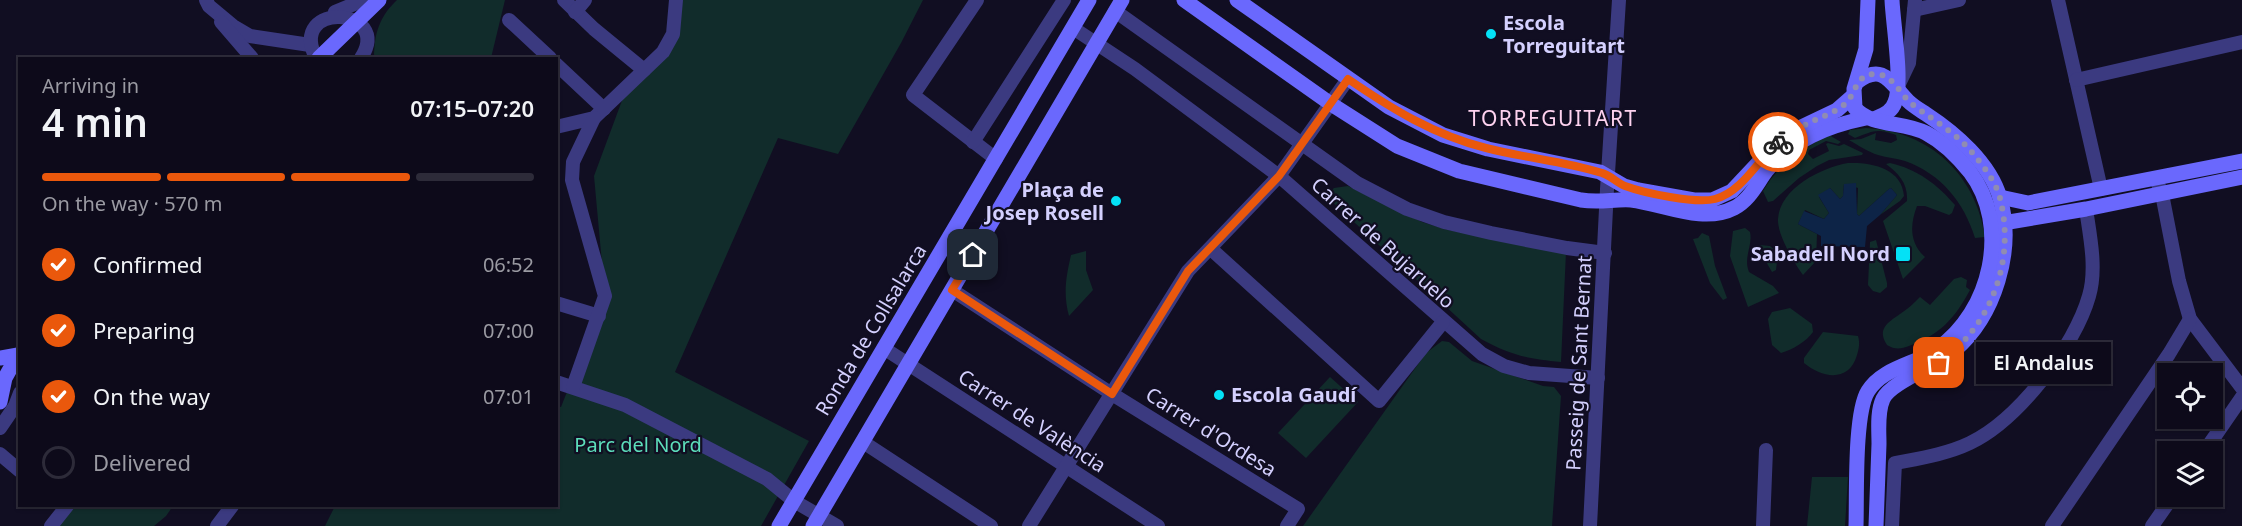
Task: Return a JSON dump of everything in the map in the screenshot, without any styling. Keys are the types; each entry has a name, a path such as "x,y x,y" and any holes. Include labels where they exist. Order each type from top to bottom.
{"main road":[{"path":"319,57 361,26 379,0"},
{"name":"Ronda de Collsalarca","path":"779,526 1089,0"},
{"path":"1184,0 1382,138 1459,171 1573,199 1606,202 1628,200 1701,214 1721,213 1735,208 1745,200 1766,172 1791,147 1821,130 1888,112 1895,104 1897,88 1893,0"},
{"path":"1237,0 1389,107 1443,135 1488,149 1608,175 1624,186 1638,190 1703,201 1725,195 1743,181 1778,142 1794,130 1837,110 1864,77 1878,74 1886,76 1910,103 1951,131 1964,143 1992,179 2000,197 2004,223 1998,282 1987,312 1966,340 1947,357 1898,385 1884,398 1879,417 1876,526"},
{"path":"1868,0 1866,49 1855,89 1855,108 1870,118 1926,132 1948,148 1962,162 1977,183 1992,215 2004,223 2086,209 2242,177"},
{"path":"816,520 1119,6"},
{"path":"2000,197 2028,203 2242,161"},
{"path":"1856,526 1860,418 1867,392 1881,377 1940,348 1960,328 1975,308 1987,278 1991,255 1987,207"},
{"path":"959,223 983,237"},
{"path":"0,358 18,355"},
{"path":"0,374 18,356"},
{"path":"0,402 5,378 18,357"}],"street":[{"path":"274,41 297,34 326,16 360,2 372,0"},
{"path":"564,0 644,70"},
{"path":"575,12 585,0"},
{"path":"573,387 605,296 573,180 573,162 599,113 663,52 672,39 676,0"},
{"path":"977,0 913,95 996,159"},
{"path":"973,142 1064,0"},
{"name":"Passeig de Sant Bernat","path":"1590,526 1606,202 1619,0"},
{"path":"1897,88 1909,63 1914,5 1959,0"},
{"path":"2058,0 2101,189"},
{"path":"208,3 233,26 250,36 310,45"},
{"path":"208,3 238,44 251,57"},
{"path":"1119,6 1357,183 1407,209 1444,222 1491,233 1605,253"},
{"path":"317,57 310,45 314,27 326,16 340,13 349,15 361,26 367,42 364,56"},
{"path":"509,20 545,57"},
{"name":"Carrer de Bujaruelo","path":"1073,28 1135,69 1279,176 1482,354 1504,366 1529,372 1598,378"},
{"path":"2076,80 2242,42"},
{"path":"558,66 599,113"},
{"path":"1029,526 1188,271 1279,176 1348,79"},
{"path":"558,126 599,113"},
{"path":"2154,178 2162,194 2179,281 2190,319 2242,388"},
{"path":"1892,526 1895,463 1932,457 1972,442 2008,416 2036,389 2058,361 2077,326 2090,295 2092,271 2086,209"},
{"path":"1211,249 1379,401 1443,322"},
{"name":"Carrer d'Ordesa","path":"952,290 1112,394 1298,508 1287,526"},
{"path":"558,304 599,316"},
{"path":"2052,526 2169,354 2190,319"},
{"name":"Carrer de València","path":"885,349 1158,526"},
{"path":"558,383 626,405 767,479 816,520 837,526"},
{"path":"2212,441 2242,397"},
{"path":"0,428 18,398"},
{"path":"863,442 991,526"},
{"path":"1763,526 1766,450"},
{"path":"0,454 18,469"},
{"path":"51,526 63,507"},
{"path":"217,526 231,507"},
{"path":"2152,526 2165,507"}],"green space":[{"path":"397,0 505,0 491,57 374,57 379,26"},
{"name":"Parc del Nord","path":"673,0 923,0 838,154 778,138 675,372 809,441 761,526 325,526 334,507 558,507 558,406 561,407 605,296 594,176 627,87 673,34"},
{"path":"1866,128 1910,137 1929,147 1946,160 1960,176 1971,194 1980,214 1985,237 1975,238 1958,201 1930,173 1905,161 1874,154 1849,140 1861,139 1876,133 1875,140 1891,143 1897,140 1896,135 1879,131 1855,138 1848,134 1850,130"},
{"path":"1829,135 1841,142 1838,144 1826,141 1809,150 1808,154 1813,159 1829,151 1826,144 1828,143 1839,146 1844,144 1863,153 1862,155 1829,160 1817,166 1799,178 1773,201 1768,202 1763,191 1784,164"},
{"path":"1848,163 1875,166 1891,173 1898,179 1904,196 1880,215 1897,195 1891,188 1859,216 1857,214 1858,188 1844,184 1843,196 1840,199 1830,188 1819,197 1829,213 1824,219 1805,210 1798,224 1817,234 1816,261 1803,275 1780,232 1778,219 1780,208 1794,189 1804,181 1826,170"},
{"path":"1890,163 1926,178 1955,205 1949,215 1925,206 1917,206 1912,233 1916,246 1925,257 1903,279 1883,221 1907,201 1904,184 1899,175 1886,164"},
{"path":"1348,186 1422,222 1448,230 1566,252 1561,362 1520,355 1481,339 1329,199 1329,193 1334,188"},
{"path":"1745,228 1750,232 1751,237 1747,261 1749,272 1773,286 1779,293 1748,307 1730,256 1733,231"},
{"path":"1702,233 1709,236 1715,266 1727,298 1723,300 1710,283 1693,239 1698,238"},
{"path":"1876,240 1887,283 1887,287 1880,293 1873,291 1868,285 1870,242"},
{"path":"1760,245 1770,246 1778,253 1776,270 1772,272 1765,260 1754,252 1755,248"},
{"path":"1086,251 1086,270 1093,290 1069,316 1066,286 1071,255"},
{"path":"1961,277 1967,280 1966,287 1970,290 1952,317 1938,331 1920,342 1903,348 1893,348 1887,345 1883,331 1888,324 1920,297 1930,305 1954,279"},
{"path":"1790,308 1812,324 1813,332 1799,345 1781,353 1772,345 1768,319 1772,312"},
{"path":"1823,332 1858,336 1859,348 1853,364 1841,374 1819,372 1804,363 1804,358"},
{"path":"1442,341 1449,342 1472,361 1543,386 1554,387 1561,396 1552,526 1303,526 1426,353"},
{"path":"1330,377 1358,402 1306,458 1278,433"},
{"path":"1812,477 1848,477 1845,526 1807,526"},
{"path":"66,507 172,507 154,526 51,526"}],"water":[{"path":"1856,183 1857,214 1859,216 1889,189 1891,188 1897,195 1867,226 1865,247 1821,246 1821,236 1798,224 1804,211 1824,219 1829,213 1818,195 1830,188 1840,199 1843,196 1844,184"}],"way so far":[{"path":"1778,142 1794,130 1837,110 1853,96 1857,82 1864,77 1878,74 1886,76 1910,103 1951,131 1964,143 1992,179 2000,197 2004,223 1998,282 1987,312 1977,327 1955,351 1939,363"}],"place":[{"name":"Escola Torreguitart","path":"1491,34"},
{"name":"Plaça de Josep Rosell","path":"1116,201"},
{"name":"Sabadell Nord","path":"1903,254"},
{"name":"El Andalus","path":"1939,363"},
{"name":"Escola Gaudí","path":"1219,395"}],"district":[{"name":"TORREGUITART","path":"1553,119"}],"route":[{"path":"973,255 952,290 1112,394 1188,271 1279,176 1348,79 1389,107 1443,135 1488,149 1600,172 1624,186 1638,190 1694,200 1712,200 1732,191 1778,142"}]}
